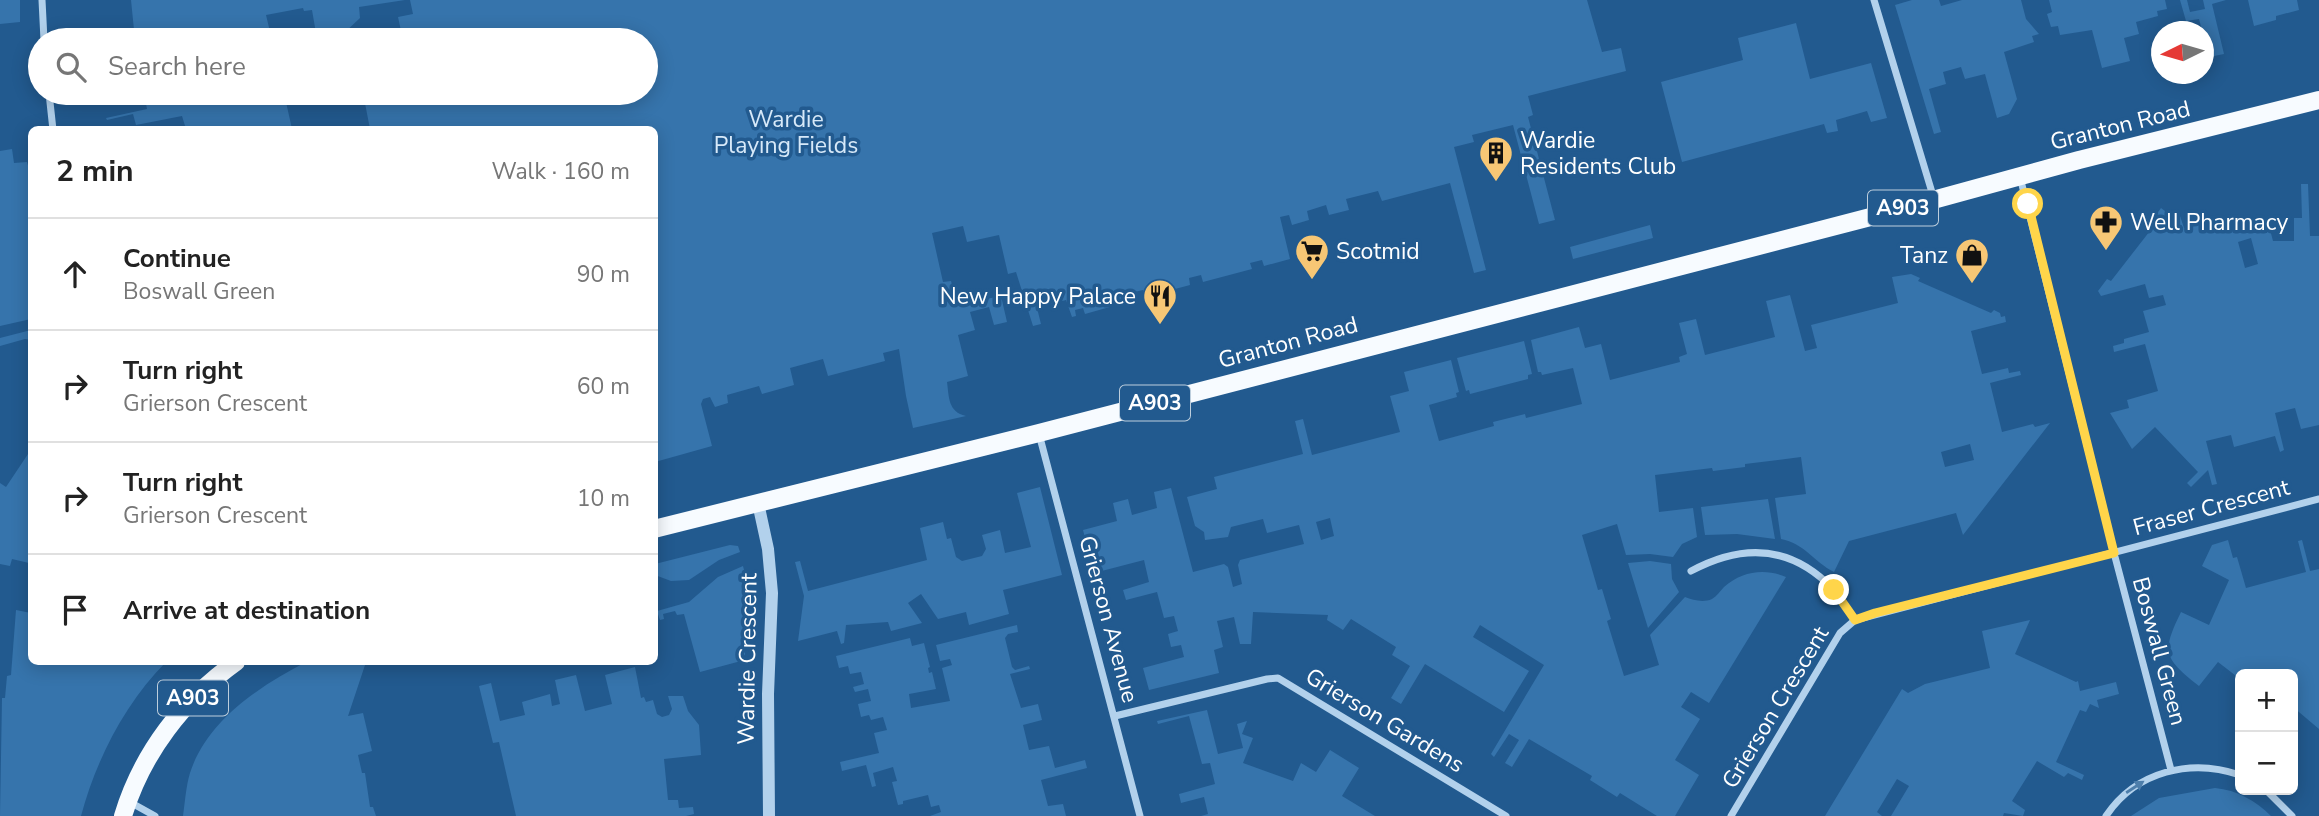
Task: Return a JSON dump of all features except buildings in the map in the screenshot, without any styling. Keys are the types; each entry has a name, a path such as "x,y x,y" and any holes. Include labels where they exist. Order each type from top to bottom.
{"main road":[{"name":"Granton Road","path":"658,528 1039,433 2319,100"},
{"name":"A903","path":"125,808 142,768 181,710 201,689 232,665"}],"street":[{"path":"42,0 43,28"},
{"path":"1874,0 1934,200"},
{"path":"50,105 53,126"},
{"name":"Boswall Green","path":"2020,176 2171,770"},
{"name":"Grierson Avenue","path":"1039,433 1140,816"},
{"name":"Fraser Crescent","path":"2114,553 2319,499"},
{"name":"Wardie Crescent","path":"758,503 768,549 772,593 768,720 769,816"},
{"name":"Grierson Crescent","path":"1691,571 1708,562 1739,552 1774,554 1810,569 1834,590 1855,620"},
{"name":"Grierson Crescent","path":"1731,816 1840,633 1855,620 2114,553"},
{"name":"Grierson Gardens","path":"1115,716 1278,678 1506,816"},
{"path":"2106,816 2121,796 2150,778 2171,770 2206,766 2235,774"},
{"path":"2271,795 2292,816"},
{"path":"125,808 155,816"}],"green space":[{"path":"0,0 20,0 20,22 0,24"},
{"path":"131,0 405,0 359,7 360,18 349,28 315,28 312,10 304,11 303,8 266,15 269,28 134,28"},
{"name":"Wardie Playing Fields","path":"410,0 1587,0 1602,52 1621,48 1626,71 1528,96 1533,115 1528,117 1555,220 1539,224 1513,125 1472,135 1474,142 1454,147 1486,270 1474,273 1450,183 1382,201 1378,191 1346,199 1349,210 1329,215 1326,205 1307,211 1309,220 1292,225 1289,215 1280,217 1290,259 1264,266 1262,260 1250,263 1252,269 1203,282 1201,275 1189,278 1190,285 1145,297 1143,290 1130,293 1131,301 1085,314 1083,308 1075,310 1076,316 1072,317 1066,300 1037,308 1041,324 1033,326 1016,272 1008,274 999,235 967,242 963,226 932,233 943,282 951,281 957,305 1001,296 1007,322 994,325 989,307 970,312 975,330 958,335 968,376 947,382 953,407 966,416 913,428 899,349 883,353 885,361 828,376 823,359 790,368 794,385 762,394 759,386 727,395 728,403 715,407 710,397 703,399 701,404 712,446 658,461 658,126 369,126 365,105 658,105 658,28 400,28 398,17 413,14"},
{"path":"1912,0 1939,0 1941,6 1962,0 2021,0 2026,19 2039,34 2032,36 2034,42 2004,52 2017,99 2009,114 1997,118 1985,74 1965,79 1961,67 1943,72 1946,84 1929,89 1941,132 1934,134 1895,5"},
{"path":"2049,0 2165,0 2167,9 2157,11 2158,16 2136,22 2139,34 2124,38 2130,61 2102,68 2092,30 2060,35 2058,26 2051,27 2047,14 2052,12"},
{"path":"2180,0 2187,0 2190,12 2205,9 2203,0 2226,0 2212,4 2224,54 2214,56 2214,21 2186,21"},
{"path":"2248,0 2297,0 2299,10 2254,26"},
{"path":"1796,23 1810,79 1871,63 1887,118 1871,122 1867,111 1836,120 1838,131 1827,133 1824,124 1682,162 1661,82 1743,60 1738,38"},
{"path":"146,105 287,105 291,126 185,126 182,116 136,125 133,114 107,120 106,118 147,109"},
{"path":"12,149 14,163 27,162 28,166 28,320 0,326 0,151"},
{"path":"2301,184 2308,184 2310,236 2319,236 2319,425 2301,429 2295,408 2275,413 2284,450 2280,452 2275,436 2234,447 2231,435 2206,441 2217,484 2212,485 2208,470 2191,487 2187,483 2198,472 2155,427 2132,449 2110,413 2129,408 2127,400 2158,391 2145,344 2114,352 2113,346 2124,343 2124,339 2149,332 2143,311 2166,305 2163,295 2149,298 2145,284 2101,296 2098,291 2107,279 2111,281 2160,218 2156,215 2161,208 2178,221 2180,216 2184,228 2240,216 2241,233 2267,233 2267,218 2273,241 2294,241 2294,218 2302,218","holes":["2251,238 2258,264 2245,268 2238,242"]},
{"path":"1650,225 1653,238 1573,259 1570,247"},
{"path":"1911,274 1920,278 1918,281 1991,313 1994,310 2000,313 2001,317 2005,316 2006,322 1971,331 1982,374 2008,368 2009,373 2020,371 2021,375 1990,383 2002,432 2033,424 2035,427 2050,423 1963,535 1956,513 1849,541 1834,572 1796,544 1781,539 1775,498 1806,494 1801,457 1713,471 1712,468 1655,475 1659,512 1693,508 1697,537 1682,544 1673,557 1626,555 1617,524 1582,535 1598,590 1602,589 1611,619 1607,621 1624,676 1659,665 1650,635 1685,597 1702,601 1712,599 1724,587 1746,574 1762,572 1786,577 1709,703 1691,692 1681,707 1700,719 1675,760 1699,775 1675,816 1657,816 1620,793 1617,797 1590,780 1592,776 1529,739 1512,767 1505,763 1519,740 1509,734 1494,757 1491,754 1544,665 1480,625 1473,637 1529,671 1504,712 1425,664 1401,704 1391,698 1410,666 1392,655 1396,647 1351,619 1343,630 1327,620 1328,615 1253,612 1251,644 1240,644 1234,617 1217,621 1223,647 1214,650 1219,673 1149,690 1143,668 1184,657 1181,645 1171,647 1168,634 1178,631 1174,616 1164,618 1157,592 1126,600 1123,590 1149,582 1144,560 1094,573 1083,530 1117,521 1113,503 1128,499 1132,515 1157,508 1154,492 1171,488 1193,572 1224,564 1228,567 1233,587 1242,584 1238,565 1240,560 1304,544 1299,525 1267,533 1263,519 1231,527 1228,537 1205,540 1204,532 1195,526 1187,497 1217,489 1214,477 1303,454 1295,421 1303,419 1312,455 1400,432 1390,396 1409,391 1404,372 1451,360 1459,392 1456,393 1457,397 1429,405 1439,441 1494,426 1493,422 1525,414 1526,418 1582,404 1573,368 1542,375 1538,372 1531,340 1579,327 1585,348 1601,344 1610,380 1680,362 1679,357 1687,354 1679,323 1696,319 1705,355 1775,337 1766,301 1790,295 1805,351 1817,348 1811,325 1898,303 1892,277","holes":["1970,444 1974,460 1945,467 1941,452","1330,518 1334,536 1321,540 1316,522"]},
{"path":"28,331 28,340 0,346 0,338"},
{"path":"1524,341 1532,374 1528,375 1528,379 1470,394 1469,390 1466,391 1457,358"},
{"path":"28,454 28,563 12,559 10,566 0,564 0,483 6,487"},
{"path":"1040,487 1062,575 1003,590 1009,614 969,625 966,612 938,619 921,594 908,603 922,623 891,631 888,622 846,625 844,643 841,644 837,631 798,641 804,596 795,562 800,561 808,591 927,560 920,528 943,522 947,539 951,538 956,557 962,561 982,556 986,549 982,535 1000,530 1005,553 1031,547 1017,493"},
{"path":"1768,499 1775,539 1737,534 1705,535 1701,507"},
{"path":"2228,540 2233,558 2237,557 2246,588 2306,572 2298,541 2302,540 2310,571 2319,569 2319,729 2298,711 2298,669 2235,669 2235,675 2218,662 2199,686 2173,661 2169,654 2170,637 2181,612 2209,625 2229,580 2202,566 2212,545"},
{"path":"730,545 738,546 740,552 719,560 689,580 671,581 658,576 658,563"},
{"path":"1650,561 1671,564 1672,579 1679,592 1648,628 1628,563"},
{"path":"743,566 752,601 745,654 741,661 700,672 684,614 677,615 675,611 663,614 664,619 660,620 658,611 689,602 718,577"},
{"path":"16,610 28,612 28,665 163,665 138,695 114,733 95,774 81,816 0,816 2,698 5,698 7,676 11,675"},
{"path":"2030,620 2015,654 2078,681 2080,691 2116,682 2119,694 2097,700 2099,708 2090,704 2086,712 2080,710 2056,762 2084,775 2082,780 2068,773 2064,777 2037,761 2012,801 2025,810 2023,816 2004,813 2003,816 1891,816 1909,786 1897,779 1877,812 1882,816 1825,816 1902,689 1908,693 1925,684 1990,668 1982,631"},
{"path":"1017,625 1018,632 1008,634 1005,638 1012,667 1015,670 1029,666 1030,669 1010,674 1021,708 1038,704 1042,720 1023,725 1029,750 1049,746 1055,768 1085,760 1087,768 1041,780 1048,806 1063,804 1066,816 930,816 941,812 939,805 931,807 928,795 903,801 903,804 898,805 892,782 897,781 893,767 873,773 876,786 872,787 866,765 842,771 840,762 879,753 874,733 887,730 883,717 871,720 869,715 861,717 858,704 871,701 868,689 855,692 853,687 864,684 861,672 850,674 848,666 839,668 836,656 910,638 912,646 924,643 929,673 932,672 936,689 909,694 911,708 950,701 942,668 952,665 950,659 940,661 936,645"},
{"path":"301,665 365,665 348,716 363,713 372,751 358,755 362,773 365,773 370,807 373,807 376,816 183,816 190,773 209,737 237,707 271,682"},
{"path":"635,667 641,698 644,697 646,702 653,700 657,714 662,717 669,715 672,709 668,696 683,696 688,711 699,725 701,755 664,759 668,800 678,800 679,808 693,807 694,814 516,816 499,742 493,743 479,686 491,683 500,721 525,715 522,702 550,694 552,706 560,704 555,680 576,675 585,711 612,704 605,675"},
{"path":"1207,710 1218,754 1243,748 1237,724 1247,721 1242,734 1253,738 1243,763 1293,781 1301,763 1316,772 1330,750 1359,768 1342,796 1375,816 1201,816 1208,814 1204,797 1181,803 1179,794 1215,784 1210,763 1202,764 1189,716 1158,724 1157,721"},
{"path":"2215,788 2246,797 2271,816 2131,816 2159,798"}],"place":[{"name":"Wardie Residents Club","path":"1496,183"},
{"name":"Well Pharmacy","path":"2106,252"},
{"name":"Scotmid","path":"1312,281"},
{"name":"Tanz","path":"1972,285"},
{"name":"New Happy Palace","path":"1160,326"}],"route":[{"path":"1834,590 1855,620 2114,553 2028,204"}]}
